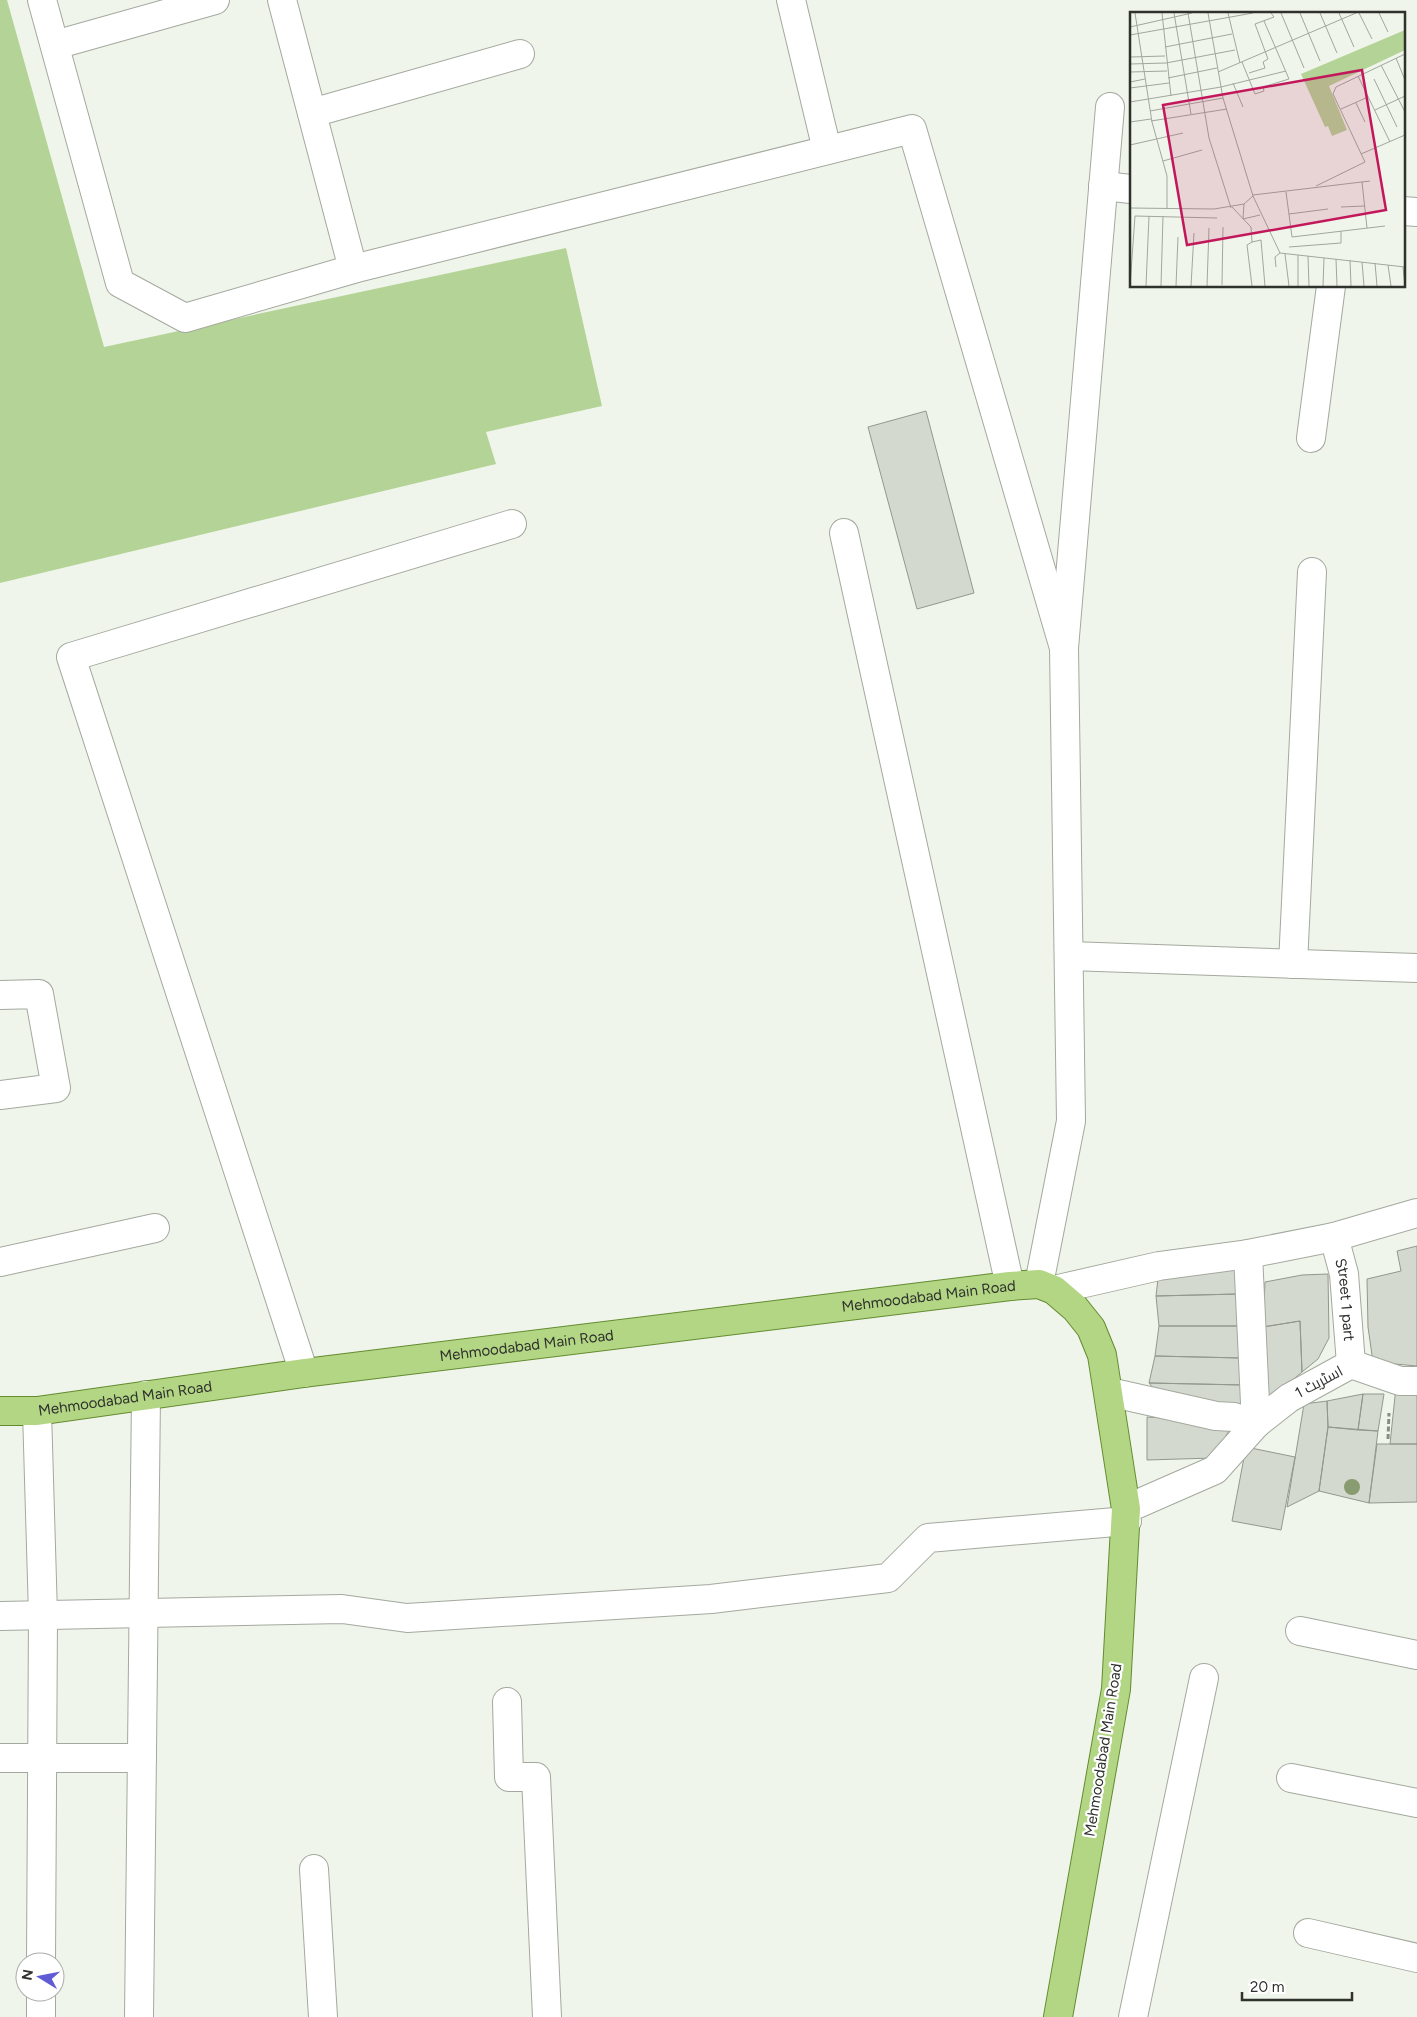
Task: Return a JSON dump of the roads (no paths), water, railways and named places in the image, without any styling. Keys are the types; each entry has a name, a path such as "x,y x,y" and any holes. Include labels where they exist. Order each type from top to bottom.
{"main road":[{"name":"Mehmoodabad Main Road","path":"0,1411 36,1410 304,1373 1010,1286 1047,1287 1075,1308 1091,1328 1102,1355 1126,1515 1116,1689 1058,2017"}],"street":[{"path":"42,0 120,283 185,318 353,269 912,129 1064,648"},
{"path":"55,45 215,0"},
{"path":"282,0 353,269"},
{"path":"791,0 827,150"},
{"path":"312,113 520,54"},
{"path":"1047,1287 1071,1121 1064,648 1110,107"},
{"path":"1104,186 1130,189"},
{"path":"1404,211 1417,212"},
{"path":"1312,438 1331,288"},
{"path":"304,1373 71,658 512,524"},
{"path":"844,533 1010,1286"},
{"path":"1294,964 1312,572"},
{"path":"1069,956 1417,968"},
{"path":"0,995 39,994 56,1088 0,1095"},
{"name":"Mehmoodabad Main Road","path":"1047,1287 1159,1266 1248,1254 1334,1237 1417,1213"},
{"path":"0,1262 155,1228"},
{"name":"Street 1 part","path":"1334,1237 1344,1274 1351,1364"},
{"path":"1109,1392 1216,1416 1234,1417 1256,1424 1248,1254"},
{"name":"اسٹریٹ 1","path":"0,1616 342,1608 407,1618 711,1599 888,1578 928,1538 1126,1515 1215,1470 1256,1424 1289,1398 1351,1364 1400,1381 1417,1380"},
{"path":"139,2017 146,1395"},
{"path":"36,1410 43,1615 41,1952"},
{"path":"1300,1631 1417,1655"},
{"path":"1133,2017 1204,1678"},
{"path":"507,1702 509,1776 536,1777 547,2017"},
{"path":"0,1758 142,1758"},
{"path":"1291,1778 1417,1803"},
{"path":"314,1869 324,2017"},
{"path":"1308,1933 1417,1958"},
{"path":"41,2002 41,2017"}]}
